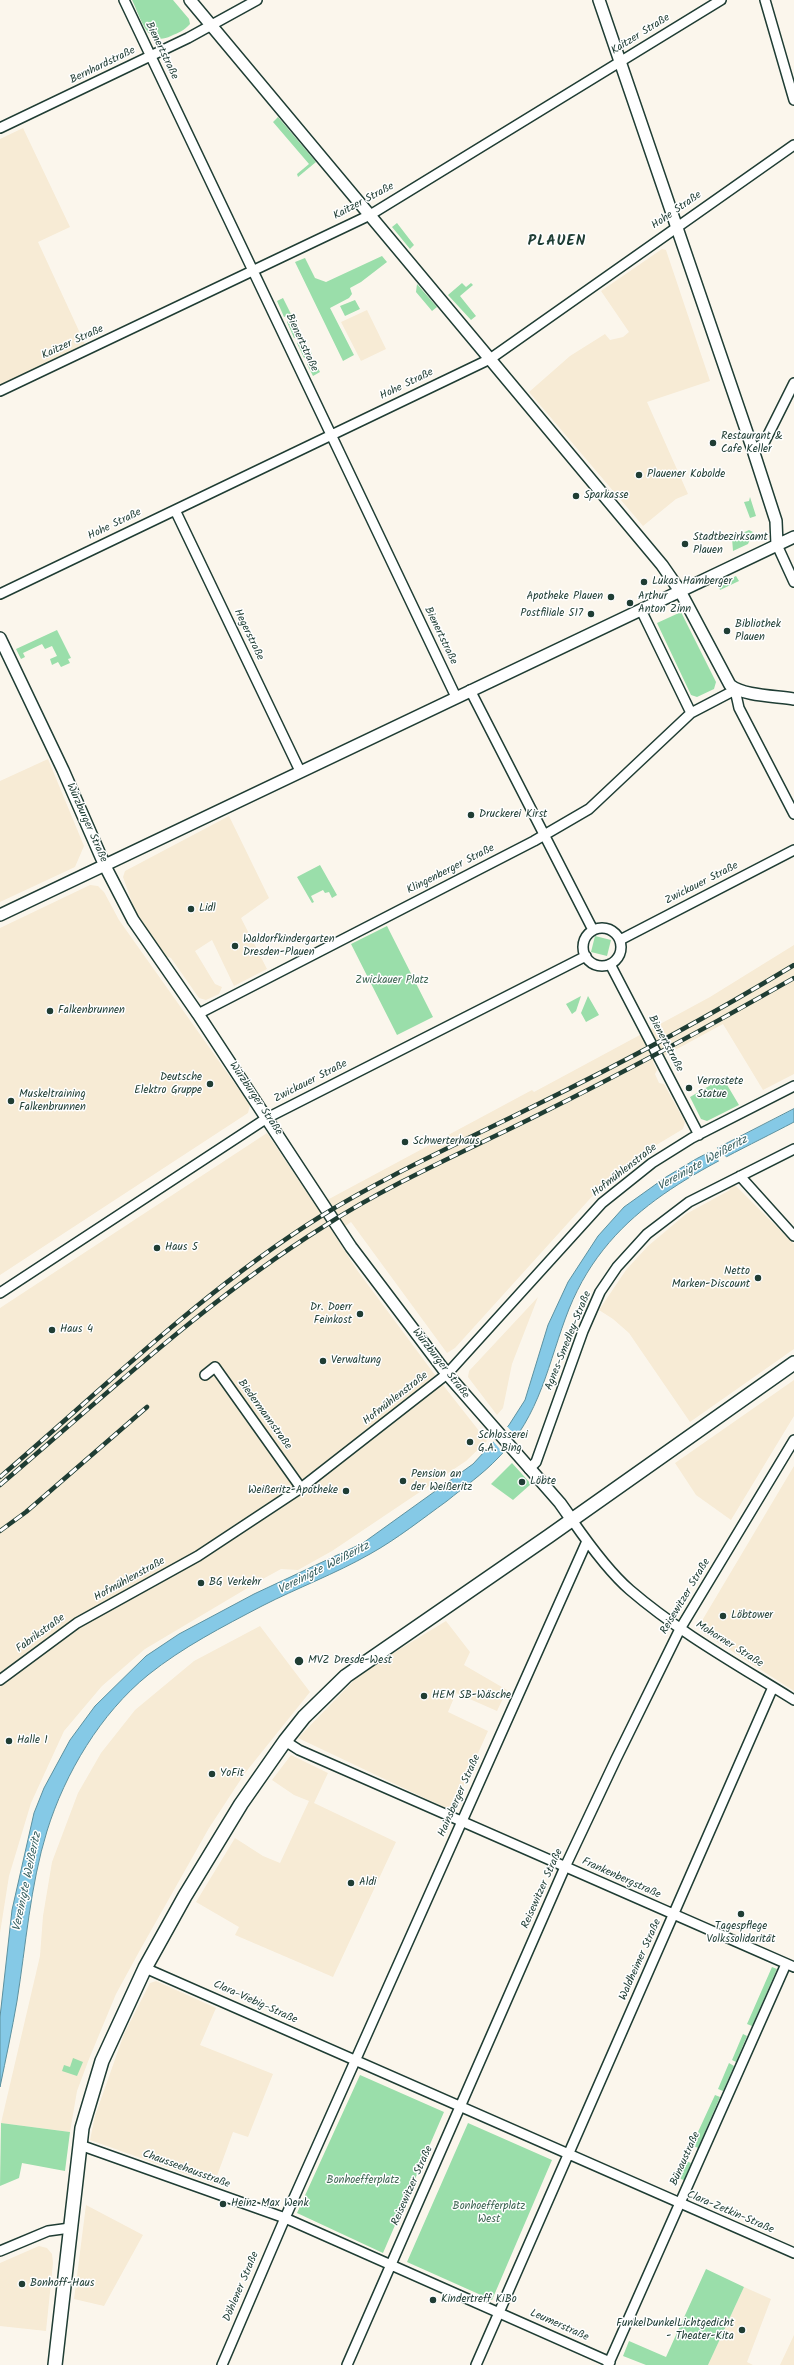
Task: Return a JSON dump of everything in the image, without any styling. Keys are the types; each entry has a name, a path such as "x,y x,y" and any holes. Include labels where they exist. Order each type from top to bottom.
{"main road":[{"path":"55,2365 84,2117 102,2061 145,1968 222,1833 285,1741 304,1717 346,1676 572,1520 794,1363"}],"street":[{"name":"Bienertstraße","path":"124,0 456,697"},
{"path":"190,0 642,540 680,591 726,680 735,690 739,708 794,814"},
{"name":"Bernhardstraße","path":"0,128 212,26 257,0"},
{"path":"599,0 753,450 776,521 777,545 794,582"},
{"name":"Kaitzer Straße","path":"0,391 370,215 721,0"},
{"path":"765,0 794,100"},
{"name":"Hohe Straße","path":"0,594 490,358 794,145"},
{"path":"753,450 764,444 794,383"},
{"name":"Hegerstraße","path":"175,510 300,771"},
{"path":"0,915 794,537"},
{"path":"641,610 691,713"},
{"name":"Würzburger Straße","path":"0,638 63,770 104,866 133,920 198,1014 351,1247 447,1374 560,1503 572,1520"},
{"path":"470,690 593,930"},
{"path":"735,690 794,699"},
{"name":"Klingenberger Straße","path":"198,1014 589,809 691,713 735,690"},
{"name":"Zwickauer Straße","path":"620,940 794,850"},
{"path":"601,928 609,929 620,940 620,953 610,964 596,965 586,956 583,949 584,941 593,930 601,928"},
{"name":"Zwickauer Straße","path":"0,1293 267,1118 586,956"},
{"name":"Bienertstraße","path":"610,964 699,1134"},
{"name":"Hofmühlenstraße","path":"77,1623 198,1556 301,1488 447,1374 602,1203 652,1163 699,1134 794,1086"},
{"name":"Agnes-Smedley-Straße","path":"529,1469 536,1462 583,1331 600,1292 617,1267 647,1234 689,1202 794,1148"},
{"path":"740,1176 794,1236"},
{"name":"Biedermannstraße","path":"205,1375 214,1367 301,1488"},
{"name":"Reisewitzer Straße","path":"347,2365 462,2107 565,1867 680,1629 794,1440"},
{"name":"Mohorner Straße","path":"572,1520 587,1541 629,1589 680,1629 794,1700"},
{"name":"Hainsberger Straße","path":"355,2060 587,1541"},
{"name":"Fabrikstraße","path":"0,1680 77,1623"},
{"name":"Waldheimer Straße","path":"569,2155 773,1687"},
{"name":"Frankenbergstraße","path":"285,1741 299,1750 790,1965"},
{"name":"Bünaustraße","path":"609,2364 680,2204 790,1965"},
{"name":"Clara-Viebig-Straße","path":"145,1968 355,2060"},
{"path":"476,2365 569,2155 355,2060 285,2218 499,2313"},
{"name":"Chausseehausstraße","path":"80,2145 285,2218"},
{"name":"Clara-Zetkin-Straße","path":"569,2155 680,2204 793,2250"},
{"name":"Döhlener Straße","path":"222,2365 285,2218"},
{"path":"0,2251 48,2231 70,2228"},
{"name":"Leumerstraße","path":"499,2313 609,2364"}],"shaded area":[{"path":"23,128 70,227 38,242 85,344 0,386 0,139"},
{"path":"662,249 666,250 710,381 647,402 688,494 676,499 643,526 529,392 570,356 605,334 610,340 623,337 629,332 601,291"},
{"path":"367,310 386,349 361,361 341,322"},
{"path":"48,759 84,846 75,867 0,902 0,781"},
{"path":"229,816 269,898 241,918 267,969 234,986 212,940 195,951 215,984 222,987 219,994 206,1000 199,998 171,958 165,956 135,911 123,877 125,871"},
{"path":"90,885 98,886 104,892 119,920 250,1105 248,1113 0,1275 0,928"},
{"path":"794,945 794,1074 763,1090 723,1024 653,1062 657,1070 655,1074 659,1083 664,1084 685,1122 683,1129 648,1150 597,1191 455,1348 447,1353 351,1222 334,1234 357,1270 432,1371 487,1441 466,1461 332,1551 298,1570 281,1569 261,1580 145,1649 102,1686 64,1731 31,1803 9,1876 0,1933 0,1308 267,1133 316,1206 532,1090 534,1092 710,997"},
{"path":"734,1184 794,1244 794,1349 690,1422 629,1333 613,1319 599,1310 626,1270 648,1246 686,1214 730,1190 728,1186"},
{"path":"538,1297 512,1364 503,1408 497,1415 468,1377 469,1371"},
{"path":"794,1380 794,1416 731,1520 696,1495 675,1463"},
{"path":"794,1466 794,1691 702,1632 700,1624"},
{"path":"446,1621 470,1652 464,1665 507,1690 497,1711 456,1693 448,1712 488,1731 452,1811 298,1738 362,1672"},
{"path":"260,1626 310,1692 245,1773 209,1828 116,1994 77,2091 70,2132 1,2123 40,1956 43,1916 52,1862 78,1793 101,1753 135,1710 194,1661"},
{"path":"291,1755 328,1773 314,1803 396,1842 333,1977 235,1935 239,1927 196,1902 235,1838 263,1856 280,1863 309,1801 294,1795 272,1780"},
{"path":"156,1981 216,2008 200,2045 273,2074 248,2137 233,2132 214,2184 90,2140 95,2116 124,2034 150,1983"},
{"path":"86,2205 143,2235 104,2306 74,2299"},
{"path":"39,2246 47,2248 52,2254 53,2263 46,2331 0,2326 0,2263"},
{"name":"FunkelDunkelLichtgedicht - Theater-Kita","path":"744,2287 771,2299 747,2362 753,2365 708,2365"},
{"path":"794,2335 794,2365 780,2365"}],"green space":[{"path":"132,0 173,0 189,19 190,24 184,30 171,36 163,39 156,38 150,35 146,29"},
{"path":"278,117 316,162 298,177 297,174 309,164 273,122"},
{"path":"397,223 414,245 410,249 392,227"},
{"path":"382,256 387,262 361,282 350,288 352,294 349,298 330,308 354,355 343,361 295,262 305,258 315,278 326,282"},
{"path":"462,283 466,287 471,283 473,285 460,296 476,316 471,320 448,295"},
{"path":"417,284 437,307 432,311 416,292"},
{"path":"283,298 291,314 284,317 277,301"},
{"path":"355,300 360,309 345,316 340,306"},
{"path":"293,318 301,334 294,338 287,322"},
{"path":"304,340 312,354 304,358 297,343"},
{"path":"314,360 320,372 313,376 307,364"},
{"path":"750,497 756,516 750,518 744,502 749,501"},
{"path":"749,530 753,532 748,544 733,551 732,538"},
{"path":"736,576 739,581 720,590 718,585"},
{"path":"681,612 716,682 714,689 697,697 691,695 657,623"},
{"path":"57,630 71,658 68,659 70,663 61,667 58,662 52,665 50,659 57,656 52,646 45,649 42,644 23,653 25,657 21,659 16,649"},
{"path":"320,865 337,895 332,898 329,892 325,893 323,890 311,896 314,902 312,903 297,877"},
{"name":"Zwickauer Platz","path":"387,926 433,1017 397,1035 351,944"},
{"path":"595,936 611,940 607,956 591,952"},
{"path":"581,996 576,1011 572,1014 566,1004"},
{"path":"588,996 599,1015 586,1022 581,1013"},
{"path":"723,1078 739,1105 707,1121 701,1119 690,1097"},
{"path":"512,1463 531,1484 513,1500 491,1484"},
{"path":"772,1967 777,1969 752,2026 747,2024"},
{"path":"743,2034 747,2036 736,2062 732,2060"},
{"path":"73,2058 83,2062 77,2076 62,2071 64,2065 70,2067"},
{"path":"729,2063 734,2066 723,2091 718,2089"},
{"name":"Bonhoefferplatz","path":"360,2075 444,2112 383,2253 297,2213"},
{"path":"715,2095 720,2097 698,2148 692,2145"},
{"path":"1,2123 70,2132 65,2171 22,2163 19,2178 0,2186"},
{"name":"Bonhoefferplatz West","path":"468,2123 552,2160 492,2300 407,2262"},
{"path":"686,2161 691,2163 684,2180 678,2178"},
{"path":"706,2269 744,2287 708,2365 646,2365 623,2356 629,2341 666,2357"}],"water":[{"name":"Vereinigte Weißeritz","path":"794,1109 794,1122 726,1157 663,1194 635,1217 609,1243 587,1273 569,1309 542,1388 534,1406 513,1442 486,1470 409,1529 380,1548 343,1568 262,1606 189,1646 148,1675 115,1707 100,1726 74,1766 47,1831 32,1894 17,2001 0,2087 0,2017 12,1910 34,1813 44,1788 70,1740 95,1706 146,1656 179,1634 254,1594 363,1543 473,1464 509,1425 525,1400 548,1325 568,1282 598,1236 624,1207 666,1177 696,1159"}],"pier":[{"path":"716,1147 728,1159 720,1162 709,1150"},
{"path":"506,1425 518,1439 505,1455 492,1440"}],"railway":[{"path":"0,1477 154,1342 194,1309 275,1246 318,1218 371,1187 425,1159 633,1056 698,1021 794,965"},
{"path":"0,1485 197,1317 280,1255 323,1227 375,1196 603,1082 794,978"},
{"path":"0,1531 26,1512 147,1407"}],"place":[{"name":"Restaurant & Cafe Keller","path":"713,443"},
{"name":"Plauener Kobolde","path":"639,475"},
{"name":"Sparkasse","path":"576,496"},
{"name":"Stadtbezirksamt Plauen","path":"685,544"},
{"name":"Lukas Hamberger","path":"644,582"},
{"name":"Apotheke Plauen","path":"611,597"},
{"name":"Arthur Anton Zinn","path":"630,603"},
{"name":"Postfiliale 517","path":"591,614"},
{"name":"Bibliothek Plauen","path":"727,631"},
{"name":"Druckerei Kirst","path":"471,815"},
{"name":"Lidl","path":"191,909"},
{"name":"Waldorfkindergarten Dresden-Plauen","path":"235,946"},
{"name":"Falkenbrunnen","path":"50,1011"},
{"name":"Deutsche Elektro Gruppe","path":"210,1084"},
{"name":"Verrostete Statue","path":"689,1088"},
{"name":"Muskeltraining Falkenbrunnen","path":"11,1101"},
{"name":"Schwerterhaus","path":"405,1142"},
{"name":"Haus 5","path":"157,1248"},
{"name":"Netto Marken-Discount","path":"758,1278"},
{"name":"Dr. Doerr Feinkost","path":"360,1314"},
{"name":"Haus 4","path":"52,1330"},
{"name":"Verwaltung","path":"323,1361"},
{"name":"Schlosserei G.A. Bing","path":"470,1442"},
{"name":"Pension an der Weißeritz","path":"403,1481"},
{"name":"Löbte","path":"522,1482"},
{"name":"Weißeritz-Apotheke","path":"346,1491"},
{"name":"BG Verkehr","path":"201,1583"},
{"name":"Löbtower","path":"723,1616"},
{"name":"MVZ Dresde-West","path":"299,1661"},
{"name":"HEM SB-Wäsche","path":"424,1696"},
{"name":"Halle 1","path":"9,1741"},
{"name":"YoFit","path":"212,1774"},
{"name":"Aldi","path":"351,1883"},
{"name":"Tagespflege Volkssolidarität","path":"741,1914"},
{"name":"Heinz Max Wenk","path":"223,2204"},
{"name":"Bonhoff-Haus","path":"22,2284"},
{"name":"Kindertreff KiBo","path":"433,2300"},
{"name":"FunkelDunkelLichtgedicht - Theater-Kita","path":"742,2330"}],"district":[{"name":"PLAUEN","path":"557,242"}]}
